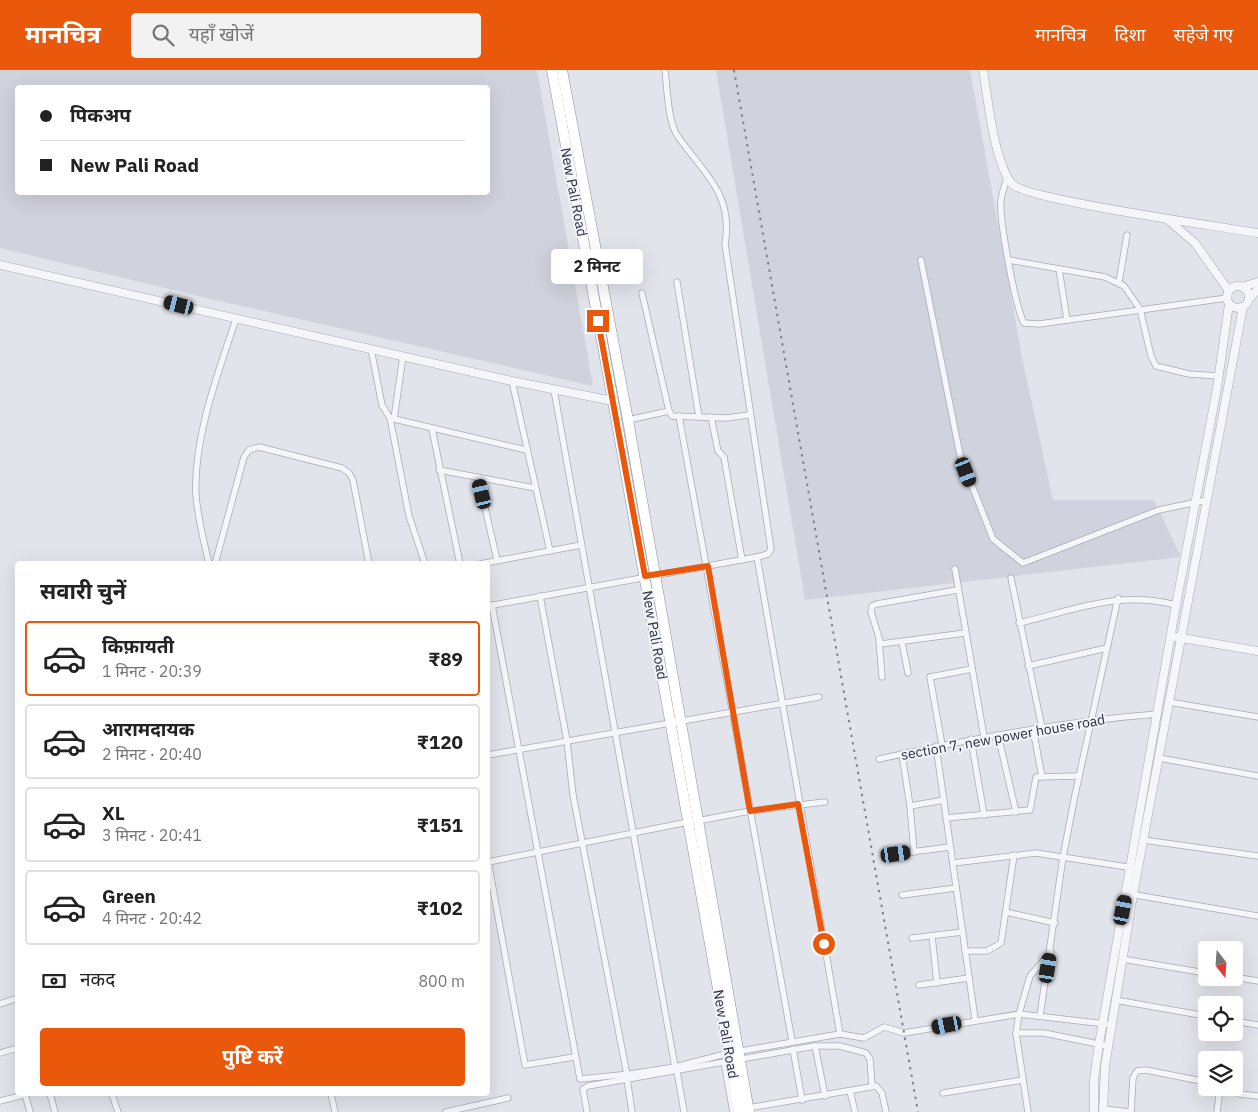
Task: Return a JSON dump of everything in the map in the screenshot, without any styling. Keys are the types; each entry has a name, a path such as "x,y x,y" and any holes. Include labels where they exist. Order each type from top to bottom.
{"highway":[{"name":"New Pali Road","path":"552,70 613,401 649,576 676,723 732,1058 746,1111"},
{"name":"New Pali Road","path":"562,70 628,420 649,576"}],"street":[{"path":"627,1077 583,1080 578,1076 490,605 742,560 768,554 771,549 749,415 725,244 728,228 725,209 719,191 677,134 667,92 665,70"},
{"path":"983,70 999,155 1007,177 1014,186 1028,193 1258,233"},
{"path":"1007,177 1001,200 1001,214 1015,292 1024,323 1039,324 1228,298"},
{"path":"1165,218 1195,243 1228,298 1236,308 1243,307"},
{"path":"1119,282 1127,236"},
{"path":"921,260 960,455 993,539 1023,563 1159,510 1206,500"},
{"path":"1009,260 1105,277 1119,282 1131,293 1140,309 1151,356 1156,366 1189,374 1219,376"},
{"path":"0,265 512,381 613,401"},
{"path":"1059,268 1067,320"},
{"path":"677,282 699,416"},
{"path":"1198,1080 1146,1070 1136,1071 1133,1078 1131,1112 1103,1111 1108,1046 1107,1025 1176,605 1219,376 1228,298 1235,287 1258,282"},
{"path":"1242,287 1247,291 1249,299"},
{"path":"1134,868 1144,840 1243,307 1258,289"},
{"path":"642,293 671,415 711,417 749,415"},
{"path":"208,561 198,511 198,462 218,373 236,319"},
{"path":"371,349 382,405 392,419 526,450"},
{"path":"403,356 392,419 410,516 424,561"},
{"path":"512,381 550,551"},
{"path":"554,390 632,832 684,1112"},
{"path":"628,420 669,411"},
{"path":"679,416 708,566 792,1041"},
{"path":"711,417 718,452 724,457 742,560"},
{"path":"432,429 438,470 459,561"},
{"path":"216,561 244,457 249,450 259,447 342,468 349,473 353,480 368,561"},
{"path":"438,470 535,488"},
{"path":"478,477 498,560"},
{"path":"490,562 581,545"},
{"path":"757,557 798,804 840,1034"},
{"path":"955,569 957,590 984,737"},
{"path":"1011,578 1042,728"},
{"path":"882,677 878,640 871,612 872,606 957,590"},
{"path":"540,596 567,741 573,795 632,1112"},
{"path":"1019,623 1118,598 1159,600 1176,605"},
{"path":"1040,1016 1051,952 1063,857 1118,598"},
{"path":"878,640 881,644 886,645 965,633"},
{"path":"1171,636 1258,651"},
{"path":"902,642 908,673"},
{"path":"1028,666 1107,648"},
{"path":"972,669 930,677 946,818 975,1019"},
{"path":"490,755 819,697"},
{"path":"1169,702 1258,717"},
{"name":"section 7, new power house road","path":"879,759 971,739 1091,719 1158,714"},
{"path":"1033,729 1042,777"},
{"path":"998,735 1016,812"},
{"path":"971,739 984,815"},
{"path":"902,754 910,806 909,812 914,852"},
{"path":"1159,758 1258,776"},
{"path":"946,818 1030,810 1036,777 1079,776"},
{"path":"910,806 944,800"},
{"path":"490,861 750,811 825,802"},
{"path":"1144,840 1258,856"},
{"path":"896,854 950,847"},
{"path":"953,863 1036,852 1134,868"},
{"path":"965,951 987,951 998,947 1003,938 1014,855"},
{"path":"490,872 525,1065 574,1057"},
{"path":"902,895 956,888"},
{"path":"1129,894 1258,916"},
{"path":"1094,1112 1094,1080 1099,1044 1116,1000 1129,894"},
{"path":"1006,912 1055,923"},
{"path":"912,938 963,932"},
{"path":"932,936 937,983"},
{"path":"1028,1112 1016,1033 1018,1014 1030,976 1051,952"},
{"path":"1122,959 1198,972"},
{"path":"919,985 969,978"},
{"path":"1243,979 1258,982"},
{"path":"0,1004 15,999"},
{"path":"1116,1000 1198,1015"},
{"path":"676,1069 732,1058 792,1041 840,1034 864,1038 884,1027 904,1032 975,1019 1018,1014 1107,1025"},
{"path":"1243,1023 1258,1026"},
{"path":"1016,1033 1044,1033 1108,1046"},
{"path":"587,1112 583,1089 588,1086 732,1058 814,1046 840,1046 866,1053 870,1059 872,1086"},
{"path":"814,1046 825,1096"},
{"path":"0,1053 15,1049"},
{"path":"793,1049 802,1100"},
{"path":"732,1058 733,1112"},
{"path":"943,1093 1023,1080"},
{"path":"746,1111 872,1086 881,1089 886,1112"},
{"path":"850,1091 855,1112"},
{"path":"1243,1093 1258,1096"},
{"path":"0,1102 20,1096"},
{"path":"26,1096 30,1112"},
{"path":"51,1096 55,1112"},
{"path":"113,1096 118,1112"},
{"path":"332,1096 335,1112"},
{"path":"1217,1112 1218,1096"},
{"path":"446,1112 508,1098"}],"shaded area":[{"path":"0,70 537,70 593,386 202,297 0,248"},
{"path":"716,70 970,70 1023,362 1053,500 1154,500 1181,557 805,600"}],"railway":[{"path":"734,70 918,1112"}],"route":[{"path":"598,321 645,576 708,566 750,811 798,804 824,944"}]}
